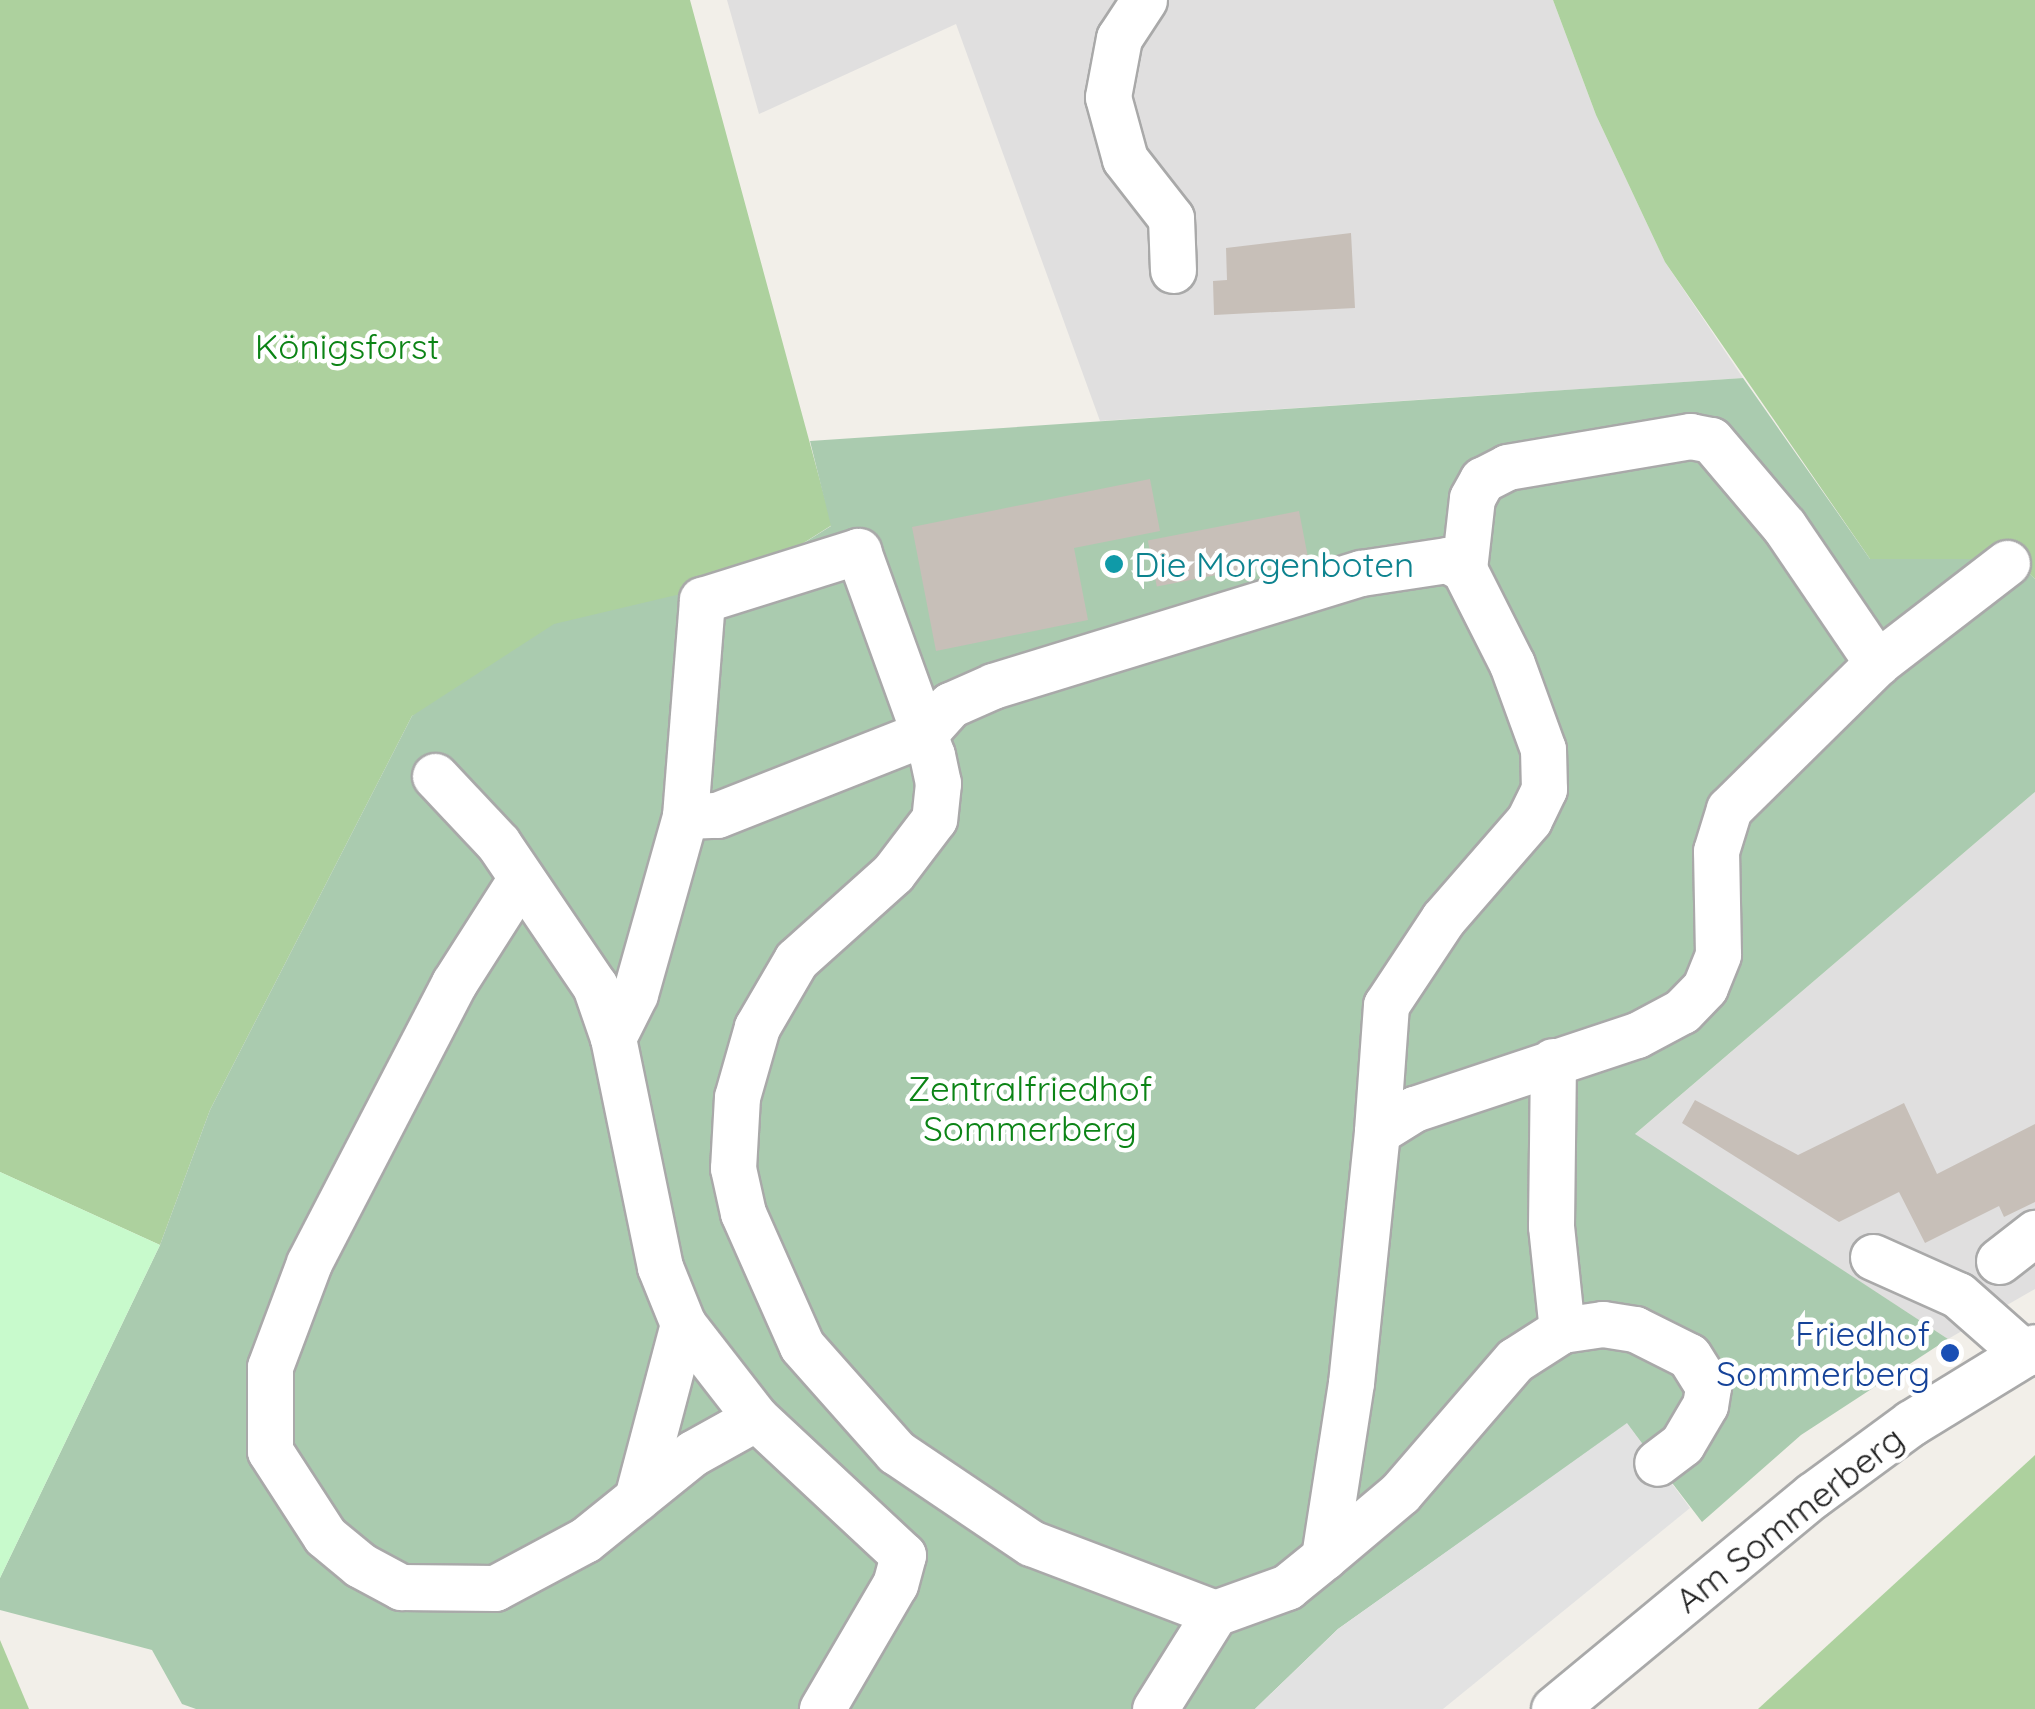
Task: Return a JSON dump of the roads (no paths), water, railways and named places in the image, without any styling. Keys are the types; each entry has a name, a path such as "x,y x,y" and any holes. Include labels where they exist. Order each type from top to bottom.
{"street":[{"path":"1144,0 1119,38 1108,98 1126,159 1171,218 1173,270"},
{"path":"1324,1557 1351,1384 1386,1005 1443,919 1529,820 1544,789 1544,749 1512,664 1464,569 1472,498 1482,480 1507,467 1690,436 1711,440 1784,526 1877,664"},
{"path":"613,1038 634,994 685,816 702,600 858,550 888,650 925,733 938,783 934,820 920,844 796,960 751,1041 738,1097 732,1168 743,1213 802,1346 896,1452 1031,1542 1215,1613"},
{"path":"685,816 717,815 925,733 950,705 993,686 1413,560 1447,560 1464,569"},
{"path":"1377,1132 1414,1109 1637,1035 1682,1011 1705,987 1718,954 1716,850 1729,809 1877,664 2007,563"},
{"path":"436,776 574,949 613,1038 660,1267 682,1324 756,1418 903,1555 896,1584 822,1709"},
{"path":"521,878 497,907 445,1000 309,1263 270,1367 270,1450 325,1536 360,1565 401,1587 496,1588 556,1558 693,1454 756,1418"},
{"path":"1553,1060 1551,1226 1562,1330"},
{"path":"1999,1261 2035,1234"},
{"path":"1873,1258 1958,1295 2030,1351"},
{"path":"637,1498 682,1324"},
{"path":"1155,1709 1215,1613 1288,1588 1400,1493 1516,1360 1562,1330 1602,1324 1635,1329 1689,1356 1708,1386 1705,1405 1682,1444 1657,1463"},
{"name":"Am Sommerberg","path":"1554,1709 1814,1494 1911,1423 2030,1351"}],"place":[{"name":"Die Morgenboten","path":"1114,564"},
{"name":"Friedhof Sommerberg","path":"1950,1353"}],"park label":[{"name":"Königsforst","path":"347,346"},
{"name":"Zentralfriedhof Sommerberg","path":"1030,1108"}]}
